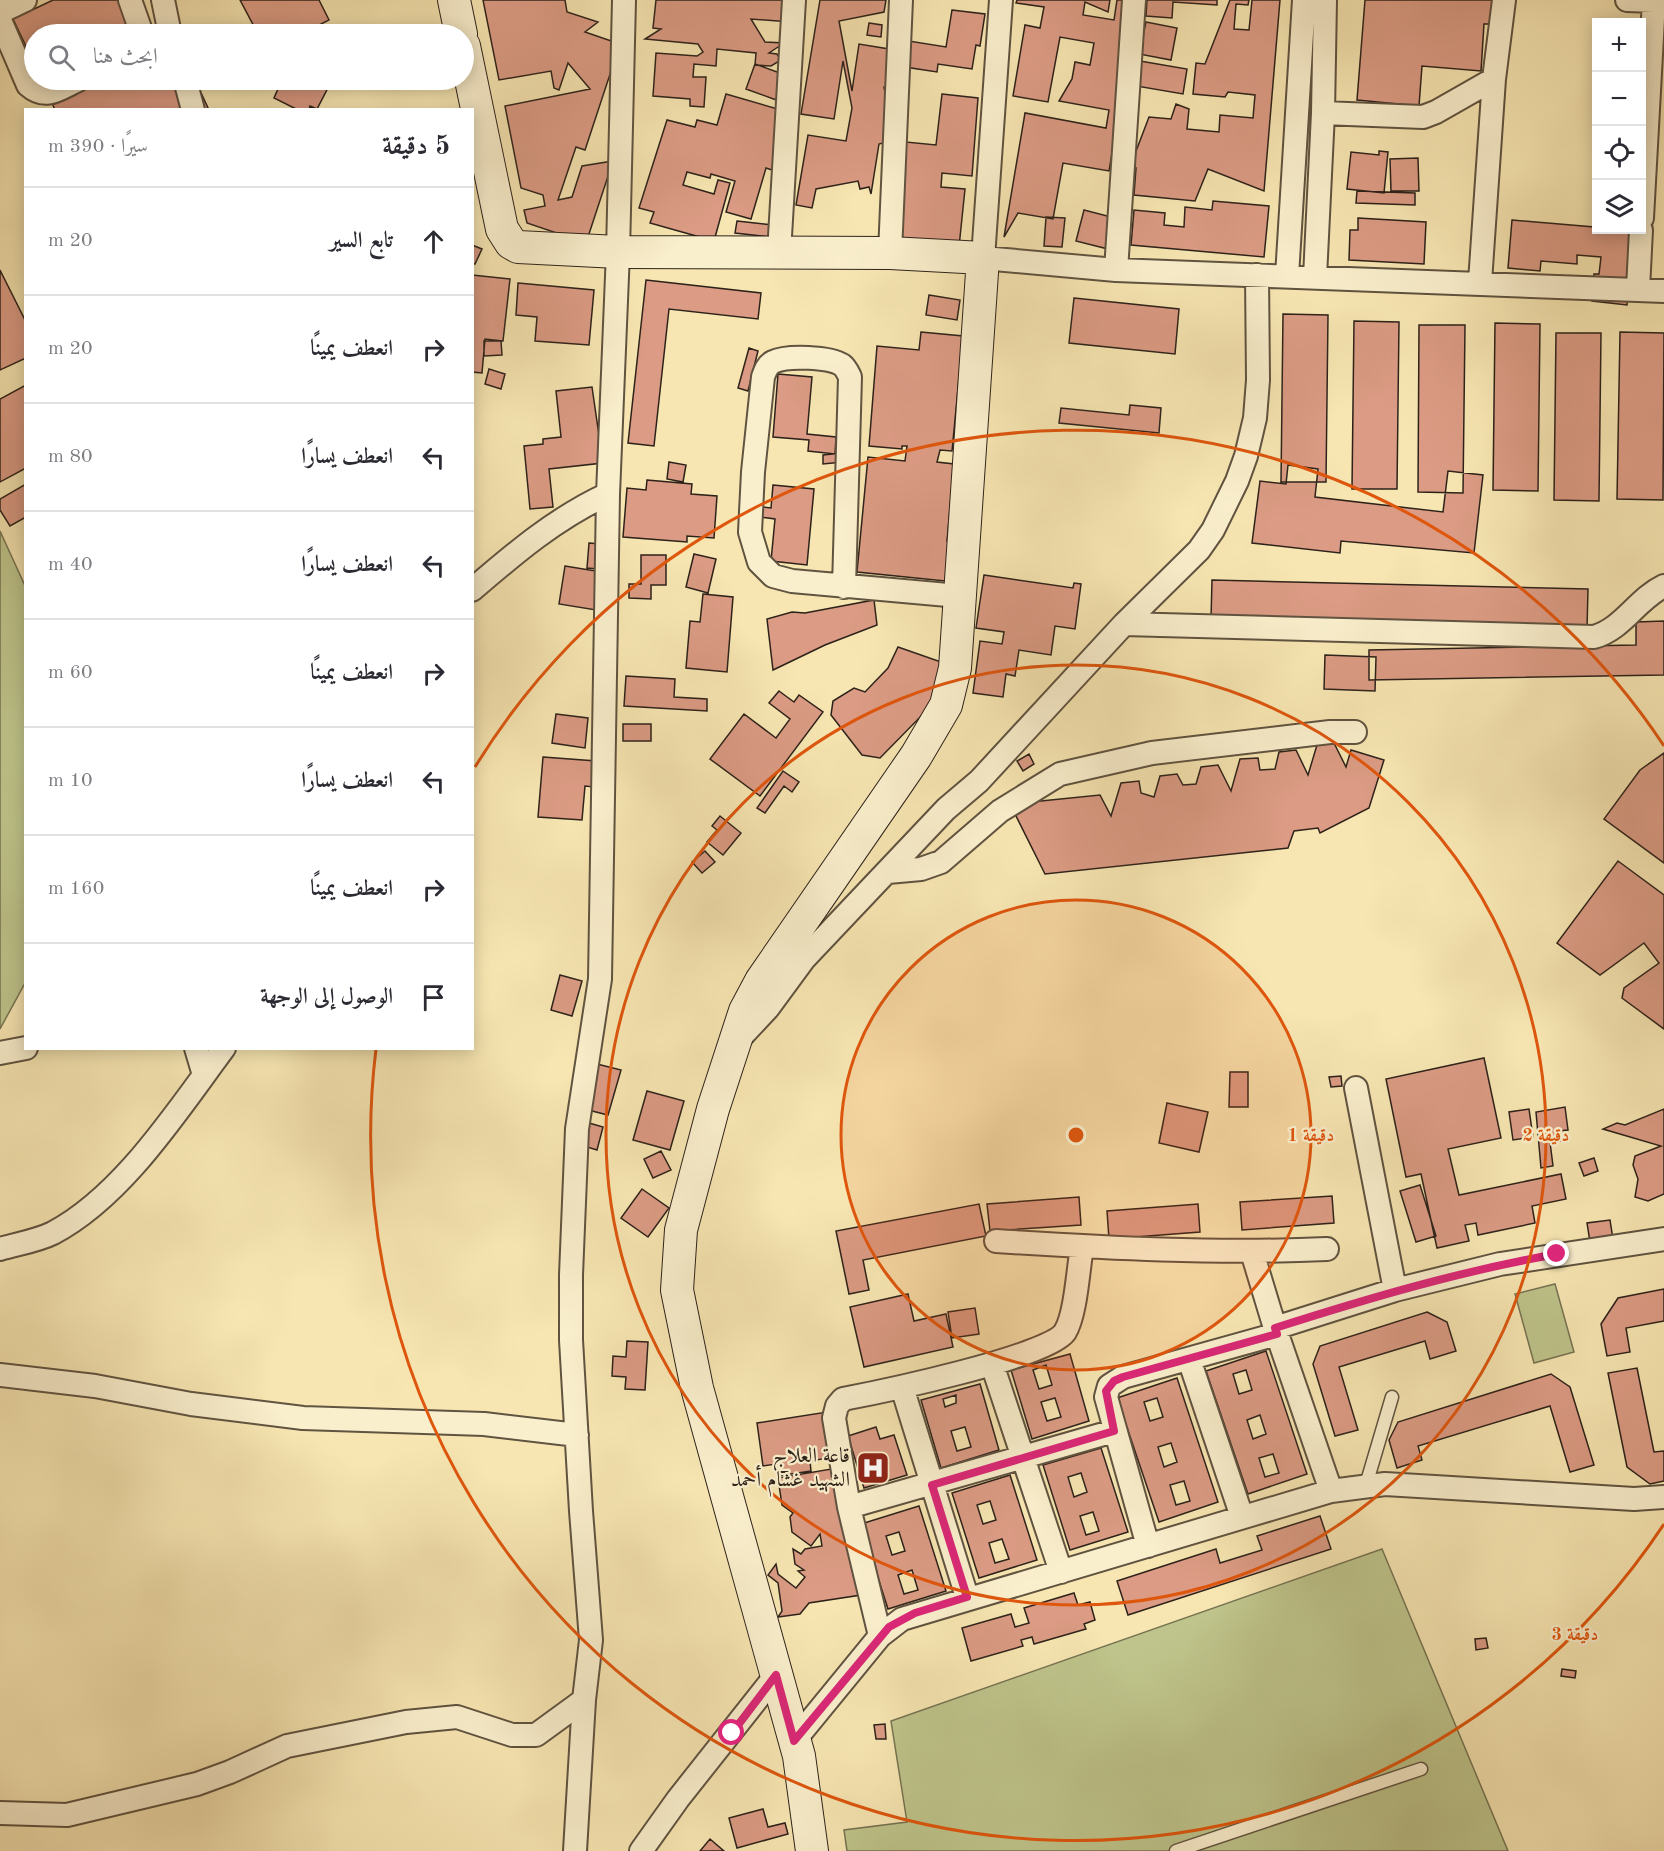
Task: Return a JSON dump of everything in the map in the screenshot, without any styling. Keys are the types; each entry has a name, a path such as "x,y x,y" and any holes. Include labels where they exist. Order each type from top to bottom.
{"street":[{"path":"0,12 25,0"},
{"path":"130,0 138,24"},
{"path":"163,0 168,24"},
{"path":"454,0 459,24"},
{"path":"575,1851 584,1700 591,1640 582,1543 571,1275 577,1129 600,979 608,494 618,252 624,0"},
{"path":"780,254 794,0"},
{"path":"890,253 901,0"},
{"path":"813,1851 794,1741 697,1388 677,1290 681,1230 694,1173 745,1011 761,981 878,814 946,705 955,668 1001,0"},
{"path":"1116,270 1134,0"},
{"path":"1287,276 1304,0"},
{"path":"1315,277 1323,113 1325,0"},
{"path":"1480,282 1494,79 1504,0"},
{"path":"1626,0 1654,1 1657,43 1644,180"},
{"path":"0,20 24,76"},
{"path":"1323,113 1423,117 1494,79"},
{"path":"34,90 43,95 57,90"},
{"path":"188,90 192,108"},
{"path":"473,90 505,237 518,248 618,252 890,253 983,258 1116,270 1480,282 1664,291"},
{"path":"1638,289 1641,234"},
{"path":"732,1047 768,1008 804,959 946,809 979,781 1124,624 1206,541 1221,517 1237,481 1246,456 1257,403 1257,275"},
{"path":"844,587 850,377 844,366 829,360 807,358 774,361 766,367 764,377 753,472 750,532 759,562 772,576 844,587 959,596"},
{"path":"474,588 530,540 578,508 608,494"},
{"path":"1124,624 1594,637 1611,630 1648,596 1664,586"},
{"path":"888,872 921,869 940,862 1000,811 1060,774 1152,753 1330,732 1355,732"},
{"path":"0,1053 24,1048"},
{"path":"197,1050 204,1075"},
{"path":"0,1250 51,1234 84,1214 124,1173 223,1050"},
{"path":"1356,1088 1395,1290"},
{"path":"1148,1545 1106,1397 1106,1391 1114,1381 1276,1331 1395,1290 1500,1264 1664,1239"},
{"path":"996,1241 1082,1247 1252,1252 1327,1249"},
{"path":"880,1636 849,1507 834,1412 843,1399 902,1387 992,1364 1048,1343 1064,1333 1069,1320 1082,1247"},
{"path":"1252,1252 1330,1491"},
{"path":"1189,1359 1242,1517"},
{"path":"992,1364 1061,1572"},
{"path":"0,1375 95,1386 191,1404 303,1418 484,1424 577,1435"},
{"path":"902,1387 967,1597"},
{"path":"849,1507 1114,1431"},
{"path":"794,1741 880,1636 902,1619 967,1597 1061,1572 1330,1491 1366,1485 1634,1499 1664,1497"},
{"path":"641,1851 678,1799 776,1675"},
{"path":"0,1813 68,1815 197,1784 287,1746 406,1722 457,1717 512,1735 536,1735 584,1700"}],"lane":[{"path":"1366,1485 1392,1397"},
{"path":"1176,1851 1421,1769"}],"green space":[{"path":"0,531 24,584 24,985 0,1029"},
{"path":"1555,1284 1574,1352 1534,1363 1515,1294"},
{"path":"1382,1549 1508,1851 847,1851 844,1830 907,1822 891,1721"}],"building":[{"path":"53,0 124,0 140,24 24,24 24,42 13,19"},
{"path":"240,0 319,0 329,20 321,24 253,24"},
{"path":"483,0 565,0 567,12 598,22 585,32 620,44 585,150 576,147 558,200 572,197 582,166 613,161 586,243 527,223 524,210 545,206 543,195 521,188 505,106 590,89 568,63 559,90 554,88 551,71 499,80"},
{"path":"656,0 792,0 790,22 751,19 765,42 784,43 769,53 777,54 781,60 771,66 755,65 756,53 717,49 716,66 694,64 693,77 706,77 704,107 690,106 690,99 653,96 656,53 697,56 703,52 698,44 645,39 661,29 653,28"},
{"path":"820,0 886,0 884,12 839,21 852,91 859,44 889,49 896,85 884,87 890,122 887,142 879,144 871,194 869,187 860,189 858,181 816,189 812,208 796,205 808,135 846,141 852,108 843,61 834,119 801,114"},
{"path":"1017,0 1110,0 1108,12 1085,2 1083,15 1114,20 1117,0 1139,0 1109,171 1063,163 1053,219 1018,213 1004,237 1025,113 1106,128 1109,110 1059,101 1072,79 1075,62 1090,65 1094,43 1060,37 1048,102 1013,96 1025,25 1040,28 1044,7 1016,3"},
{"path":"1147,0 1217,0 1217,5 1173,2 1172,18 1146,16"},
{"path":"1230,0 1249,0 1248,5 1236,4 1234,29 1249,30 1252,0 1280,0 1264,191 1208,169 1195,201 1134,195 1136,168 1130,167 1149,117 1171,119 1176,104 1189,109 1187,129 1219,132 1220,115 1253,118 1255,95 1228,92 1225,97 1193,94 1196,63 1205,64"},
{"path":"1365,0 1494,0 1492,24 1484,24 1481,71 1422,66 1419,106 1357,100"},
{"path":"952,10 985,14 980,46 976,45 972,69 938,64 937,72 905,67 909,41 946,47"},
{"path":"1146,22 1177,28 1171,60 1139,54"},
{"path":"869,23 882,25 881,37 867,35"},
{"path":"1140,61 1187,69 1183,94 1136,86"},
{"path":"755,64 788,76 779,101 746,89"},
{"path":"83,90 200,90 208,108 54,108 52,103"},
{"path":"278,90 327,90 318,108 310,106 310,108 294,108 274,98"},
{"path":"726,94 788,112 772,170 766,168 751,219 726,212 735,181 711,174 710,178 687,172 683,185 714,194 718,180 730,183 714,241 650,223 654,212 639,208 667,120 695,127 697,120 717,125"},
{"path":"942,94 978,98 972,176 942,173 941,187 965,189 959,247 894,240 906,142 936,145"},
{"path":"1379,151 1388,152 1384,193 1347,189 1351,152 1379,155"},
{"path":"1418,158 1419,191 1391,191 1390,159"},
{"path":"1357,191 1415,193 1415,205 1356,203"},
{"path":"1213,201 1269,206 1264,257 1131,245 1134,210 1165,213 1164,225 1184,227 1185,207 1212,210"},
{"path":"1084,210 1115,218 1108,249 1076,241"},
{"path":"1046,217 1065,218 1062,247 1044,246"},
{"path":"1358,218 1426,222 1424,264 1349,260 1350,230 1358,230"},
{"path":"1512,220 1592,227 1592,234 1640,234 1629,275 1627,305 1592,301 1594,274 1599,274 1601,257 1577,255 1577,264 1541,261 1540,271 1508,268"},
{"path":"737,221 772,225 770,237 735,233"},
{"path":"474,246 482,249 474,264"},
{"path":"0,270 24,318 24,359 0,370"},
{"path":"474,275 510,279 503,341 485,339 482,373 474,372"},
{"path":"646,280 761,293 758,319 669,309 654,446 628,443"},
{"path":"518,283 594,290 589,345 535,341 537,317 516,315"},
{"path":"929,295 960,300 957,320 926,315"},
{"path":"1074,298 1179,309 1175,354 1069,343"},
{"path":"1283,314 1328,315 1326,482 1281,482"},
{"path":"1354,321 1399,322 1397,489 1352,489"},
{"path":"1495,323 1540,324 1538,491 1493,490"},
{"path":"1419,325 1465,325 1463,493 1418,492"},
{"path":"921,332 963,336 952,451 940,450 937,462 954,464 947,541 959,542 955,582 857,572 868,457 905,461 907,446 902,446 902,449 869,446 877,346 919,350"},
{"path":"1620,332 1664,333 1663,500 1617,499"},
{"path":"1556,333 1601,333 1599,501 1554,500"},
{"path":"484,341 501,341 502,355 484,356"},
{"path":"749,348 758,351 748,391 738,388"},
{"path":"489,369 505,374 501,389 485,384"},
{"path":"778,374 812,377 807,434 836,437 835,454 808,451 809,440 773,437"},
{"path":"24,386 24,469 0,482 0,399"},
{"path":"592,387 603,463 549,469 553,507 530,509 524,446 543,444 543,439 561,437 556,391"},
{"path":"1130,405 1161,408 1159,433 1059,423 1061,408 1129,415"},
{"path":"842,453 843,462 823,464 823,455"},
{"path":"669,462 686,465 683,482 667,479"},
{"path":"1288,465 1318,469 1315,497 1443,512 1448,471 1483,475 1474,553 1341,541 1340,553 1252,543 1260,481 1286,484"},
{"path":"647,480 692,484 691,494 717,496 714,538 687,536 687,542 623,537 627,488 646,490"},
{"path":"24,485 24,518 10,526 0,510 0,499"},
{"path":"773,485 814,489 807,565 771,561 775,519 761,517 763,507 771,508"},
{"path":"589,543 612,545 610,570 587,568"},
{"path":"694,554 716,559 708,593 686,587"},
{"path":"641,555 666,555 666,585 651,585 651,599 629,598 629,584 641,584"},
{"path":"565,566 608,573 602,611 559,604"},
{"path":"984,575 1073,588 1074,583 1081,584 1075,629 1055,626 1051,655 1019,650 1015,676 1006,674 1003,697 973,693 980,641 1002,644 1004,632 976,628"},
{"path":"1212,580 1588,589 1587,629 1211,619"},
{"path":"703,594 733,597 727,672 686,668 690,621 700,622"},
{"path":"874,600 877,625 825,645 773,670 767,619 792,612 805,613"},
{"path":"1664,621 1664,675 1369,680 1369,650 1636,645 1636,622"},
{"path":"898,647 941,662 933,704 880,758 862,755 831,715 833,701 854,688 865,692 888,668"},
{"path":"1325,655 1376,657 1375,691 1324,689"},
{"path":"626,676 675,679 674,697 707,699 707,711 624,706"},
{"path":"779,691 794,702 799,695 823,712 760,796 710,759 744,714 776,738 790,719 769,703"},
{"path":"556,714 588,718 585,748 552,743"},
{"path":"623,724 651,724 651,741 623,741"},
{"path":"1334,743 1346,767 1351,750 1384,760 1369,808 1320,833 1318,828 1294,831 1288,848 1045,874 1010,804 1100,795 1111,816 1121,783 1139,781 1141,793 1154,797 1160,776 1177,774 1183,785 1196,784 1201,767 1218,765 1231,791 1240,759 1258,758 1260,770 1275,769 1279,752 1296,750 1308,775 1317,745"},
{"path":"1664,753 1664,863 1604,819 1640,770"},
{"path":"1029,754 1034,764 1023,771 1017,761"},
{"path":"543,757 596,761 594,787 585,786 582,820 538,817"},
{"path":"783,771 799,782 792,792 784,786 765,813 757,808"},
{"path":"720,816 741,833 723,855 707,842 717,830 712,826"},
{"path":"705,851 715,862 702,873 692,862"},
{"path":"1618,861 1664,895 1664,1029 1622,998 1624,988 1659,963 1644,943 1600,975 1557,943"},
{"path":"560,975 582,981 572,1016 551,1010"},
{"path":"1484,1058 1501,1138 1448,1149 1459,1195 1561,1174 1566,1199 1532,1206 1535,1223 1478,1235 1476,1223 1465,1225 1469,1241 1437,1248 1421,1174 1406,1177 1386,1079"},
{"path":"593,1063 621,1070 608,1115 580,1108"},
{"path":"1230,1072 1248,1072 1248,1107 1229,1107"},
{"path":"1341,1076 1342,1086 1331,1087 1329,1077"},
{"path":"647,1091 684,1101 670,1150 633,1140"},
{"path":"1167,1103 1208,1112 1199,1152 1159,1143"},
{"path":"1565,1107 1568,1130 1558,1131 1560,1141 1550,1142 1553,1166 1541,1168 1536,1112"},
{"path":"1529,1109 1533,1137 1513,1140 1509,1112"},
{"path":"1664,1109 1664,1194 1648,1201 1635,1197 1638,1179 1633,1165 1635,1156 1661,1146 1603,1129 1617,1123 1625,1125"},
{"path":"589,1123 603,1127 597,1150 584,1146"},
{"path":"661,1151 671,1170 653,1178 644,1159"},
{"path":"1594,1158 1598,1171 1584,1176 1579,1163"},
{"path":"1420,1185 1436,1236 1416,1242 1400,1191"},
{"path":"642,1189 669,1208 648,1237 621,1218"},
{"path":"1332,1196 1334,1223 1242,1230 1240,1202"},
{"path":"1079,1197 1081,1225 990,1231 987,1204"},
{"path":"979,1204 986,1236 863,1260 869,1290 849,1294 836,1231"},
{"path":"1198,1204 1200,1232 1109,1239 1107,1211"},
{"path":"1610,1220 1613,1239 1590,1242 1587,1223"},
{"path":"1664,1289 1664,1321 1626,1328 1630,1352 1607,1356 1601,1324 1618,1298"},
{"path":"908,1294 914,1321 946,1314 953,1347 864,1367 850,1307"},
{"path":"975,1308 979,1334 952,1338 948,1312"},
{"path":"1427,1312 1447,1322 1456,1351 1430,1359 1425,1341 1339,1367 1358,1430 1335,1436 1313,1364 1320,1346"},
{"path":"627,1341 648,1342 645,1390 625,1389 626,1377 612,1376 613,1356 626,1357"},
{"path":"1266,1351 1307,1474 1248,1494 1206,1371","holes":["1246,1370 1252,1390 1239,1394 1233,1374","1260,1415 1266,1434 1253,1439 1247,1420","1273,1454 1279,1473 1265,1477 1259,1458"]},
{"path":"1070,1354 1089,1421 1032,1439 1011,1370","holes":["1046,1365 1052,1385 1039,1389 1033,1370","1055,1398 1061,1417 1047,1421 1041,1402"]},
{"path":"1637,1368 1654,1452 1664,1451 1664,1481 1650,1484 1627,1467 1608,1373"},
{"path":"1551,1374 1570,1387 1594,1465 1570,1472 1550,1406 1418,1446 1422,1460 1397,1468 1389,1440 1398,1422"},
{"path":"1177,1378 1218,1502 1159,1522 1117,1398","holes":["1157,1398 1163,1417 1150,1421 1144,1402","1171,1443 1177,1462 1164,1467 1158,1447","1184,1481 1190,1501 1176,1505 1170,1485"]},
{"path":"980,1384 999,1450 941,1468 921,1400","holes":["956,1395 956,1403 945,1407 943,1399","965,1427 971,1447 957,1451 951,1431"]},
{"path":"827,1412 834,1457 810,1461 811,1471 778,1476 776,1464 763,1466 757,1423"},
{"path":"876,1427 880,1439 894,1435 907,1475 864,1488 848,1436"},
{"path":"1101,1448 1128,1532 1070,1550 1043,1465","holes":["1081,1473 1087,1492 1074,1497 1068,1477","1093,1512 1099,1531 1086,1535 1080,1516"]},
{"path":"843,1467 861,1595 809,1603 800,1614 778,1617 782,1611 778,1583 768,1575 776,1564 778,1574 796,1588 805,1577 798,1571 804,1570 795,1564 793,1549 801,1554 805,1549 822,1546 820,1534 811,1546 792,1532 790,1517 793,1513 782,1505 778,1478"},
{"path":"1010,1475 1037,1560 979,1578 952,1493","holes":["990,1501 996,1520 983,1524 977,1505","1002,1539 1009,1559 995,1563 989,1543"]},
{"path":"919,1506 946,1591 888,1609 861,1524","holes":["899,1532 905,1551 892,1555 886,1536","912,1570 918,1590 904,1594 898,1575"]},
{"path":"1320,1516 1331,1549 1128,1615 1117,1581 1216,1549 1220,1563 1262,1550 1257,1536"},
{"path":"1074,1593 1078,1605 1090,1602 1095,1620 1084,1624 1086,1629 1034,1644 1032,1637 1021,1640 1023,1646 971,1661 962,1628 1011,1614 1015,1627 1029,1623 1024,1608"},
{"path":"1486,1638 1488,1648 1476,1650 1475,1639"},
{"path":"1562,1669 1576,1671 1575,1678 1561,1676"},
{"path":"885,1724 886,1739 876,1739 874,1725"},
{"path":"763,1809 768,1827 785,1823 788,1834 737,1848 729,1818"},
{"path":"710,1839 724,1851 700,1851"}],"place":[{"name":"قاعة العلاج الشهيد غشام أحمد","path":"873,1468"}],"route":[{"path":"732,1733 776,1675 794,1741 884,1631 895,1622 915,1613 967,1597 932,1485 1114,1431 1106,1391 1114,1381 1123,1377 1277,1334 1275,1328 1395,1290 1500,1264 1557,1254"}]}
